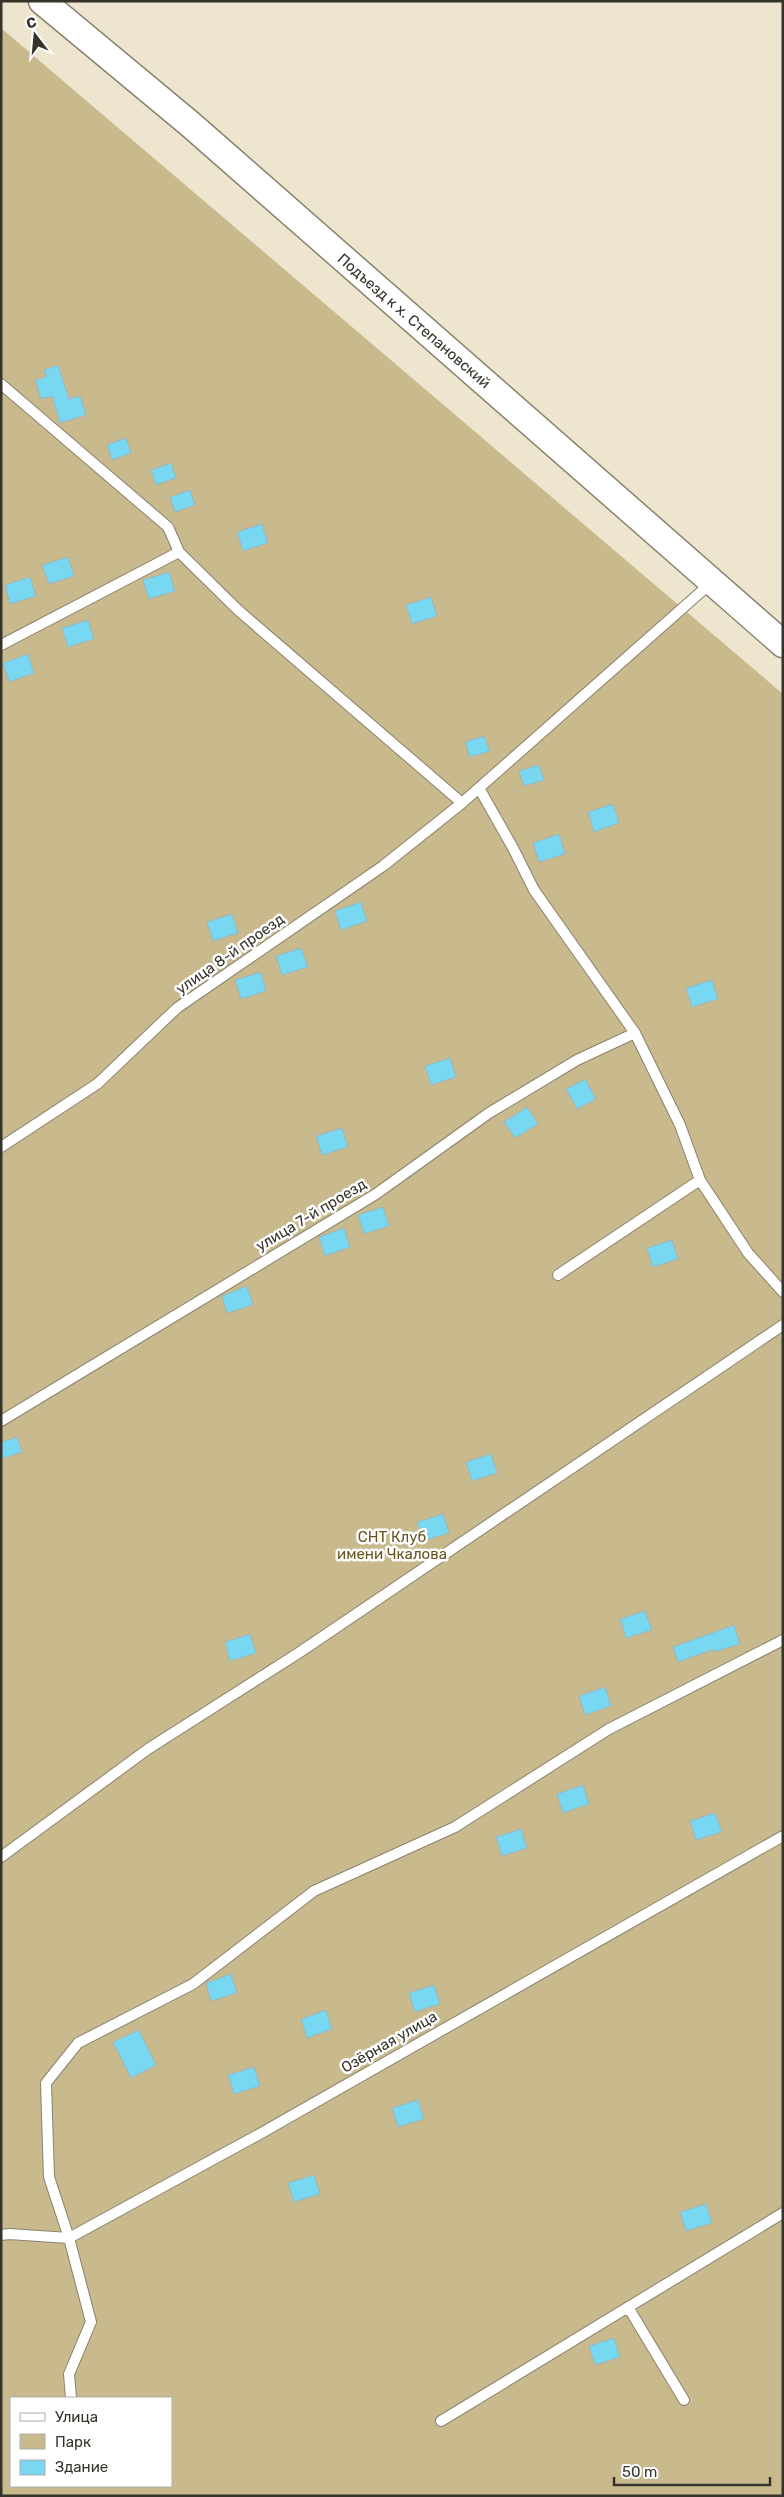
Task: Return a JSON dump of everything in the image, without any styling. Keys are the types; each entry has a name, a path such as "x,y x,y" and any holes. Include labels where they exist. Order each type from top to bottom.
{"street":[{"name":"Подъезд к х. Степановский","path":"42,1 190,124 711,583 783,644"}],"lane":[{"path":"1,384 168,527 179,552 238,610 462,803"},
{"path":"1,645 179,552"},
{"name":"улица 8-й проезд","path":"1,1147 97,1084 176,1008 383,866 462,803 711,583"},
{"path":"478,788 513,848 534,890 635,1033 680,1125 700,1180 748,1253 783,1292"},
{"name":"улица 7-й проезд","path":"1,1421 376,1194 489,1113 577,1060 635,1033"},
{"path":"558,1275 700,1180"},
{"path":"1,1857 148,1749 300,1652 783,1325"},
{"path":"71,2397 69,2374 91,2322 69,2238 49,2177 46,2083 78,2043 193,1984 314,1891 455,1827 609,1728 783,1640"},
{"name":"Озёрная улица","path":"69,2238 256,2136 783,1836"},
{"path":"441,2421 783,2213"},
{"path":"1,2235 69,2238"},
{"path":"628,2307 684,2400"}],"green space":[{"name":"СНТ Клуб имени Чкалова","path":"1,28 783,694 783,2496 1,2496"}],"building":[{"path":"58,365 69,399 80,396 86,415 60,423 52,396 41,399 35,380 46,377 44,370"},
{"path":"126,438 131,453 112,460 107,445"},
{"path":"171,463 176,478 156,485 151,470"},
{"path":"190,490 195,505 175,512 170,497"},
{"path":"262,524 268,543 243,551 237,532"},
{"path":"68,557 74,576 49,584 42,565"},
{"path":"169,572 175,591 149,599 143,580"},
{"path":"30,577 36,596 10,604 5,585"},
{"path":"431,597 437,616 412,624 406,605"},
{"path":"88,620 94,639 68,647 62,628"},
{"path":"28,654 34,673 9,682 3,663"},
{"path":"484,736 490,751 470,757 465,742"},
{"path":"539,765 544,780 524,786 519,771"},
{"path":"613,804 619,823 594,832 588,812"},
{"path":"559,834 565,854 539,862 533,843"},
{"path":"361,902 367,921 341,930 335,911"},
{"path":"232,914 238,933 213,941 207,922"},
{"path":"301,948 308,967 282,975 276,956"},
{"path":"261,972 266,991 241,999 235,980"},
{"path":"712,980 718,999 692,1007 686,988"},
{"path":"450,1058 456,1077 431,1085 425,1066"},
{"path":"585,1079 596,1099 577,1109 566,1089"},
{"path":"527,1107 538,1124 515,1138 504,1122"},
{"path":"342,1128 348,1147 322,1155 316,1136"},
{"path":"383,1207 389,1226 364,1234 358,1215"},
{"path":"344,1228 350,1247 325,1256 319,1237"},
{"path":"672,1240 678,1259 653,1267 647,1248"},
{"path":"247,1286 253,1305 227,1313 222,1296"},
{"path":"17,1437 22,1452 1,1459 1,1442"},
{"path":"491,1454 497,1473 472,1481 466,1462"},
{"path":"443,1514 449,1533 423,1541 417,1522"},
{"path":"645,1611 652,1630 626,1638 620,1619"},
{"path":"734,1625 740,1644 714,1652 714,1649 678,1662 673,1647"},
{"path":"250,1634 256,1653 230,1661 225,1642"},
{"path":"605,1687 611,1706 585,1715 579,1696"},
{"path":"583,1785 589,1804 563,1813 557,1794"},
{"path":"715,1813 722,1832 696,1840 690,1821"},
{"path":"521,1829 527,1848 502,1856 496,1837"},
{"path":"231,1974 237,1993 211,2001 206,1983"},
{"path":"434,1985 440,2004 415,2012 409,1993"},
{"path":"326,2010 332,2029 307,2038 301,2019"},
{"path":"139,2030 156,2065 131,2078 113,2042"},
{"path":"254,2067 260,2086 234,2094 228,2075"},
{"path":"418,2100 424,2119 398,2127 392,2108"},
{"path":"314,2175 320,2194 294,2202 288,2183"},
{"path":"706,2204 712,2223 686,2231 680,2212"},
{"path":"614,2338 620,2357 595,2365 589,2346"}]}
